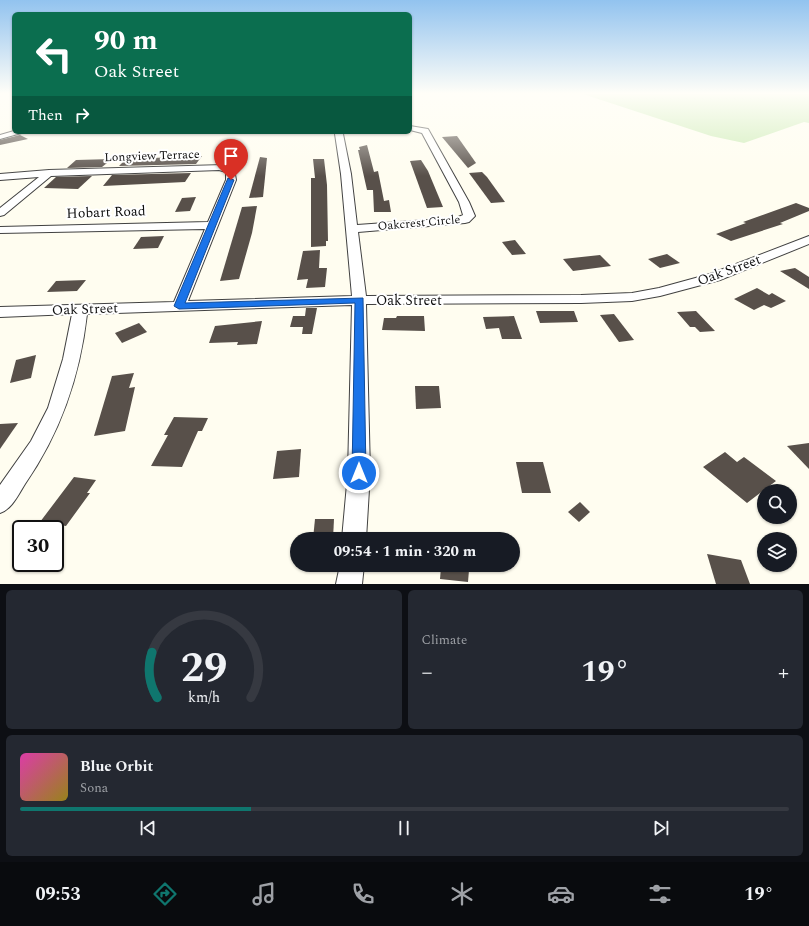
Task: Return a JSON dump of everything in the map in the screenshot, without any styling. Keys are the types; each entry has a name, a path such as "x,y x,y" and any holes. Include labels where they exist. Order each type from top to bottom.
{"street":[{"name":"Oakcrest Circle","path":"352,229 465,220 469,216 464,202 425,132 419,129 412,128"},
{"path":"0,137 13,134"},
{"path":"339,134 352,229 359,300 359,473 355,532"},
{"name":"Longview Terrace","path":"0,177 49,173 209,168 227,169 232,171 179,306"},
{"path":"0,213 49,173"},
{"name":"Hobart Road","path":"0,230 212,225"},
{"name":"Oak Street","path":"0,312 359,300 581,299 632,297 660,292 715,277 809,240"},
{"path":"0,503 42,439 63,392 74,348 80,309"},
{"path":"349,584 351,572"}],"green space":[{"path":"666,121 809,121 809,123 804,122 744,143 711,136"}],"building":[{"path":"20,135 28,139 0,145 0,140"},
{"path":"457,136 476,163 468,168 442,137"},
{"path":"367,145 374,172 378,171 384,201 389,200 391,212 374,212 373,190 367,190 358,150 360,150 359,147"},
{"path":"202,156 196,164 119,166 126,159"},
{"path":"260,157 267,158 263,197 249,198"},
{"path":"112,159 102,167 67,168 76,160"},
{"path":"313,159 324,159 327,185 328,241 326,241 326,246 311,247 311,178 315,178"},
{"path":"421,160 428,171 443,207 427,208 410,161"},
{"path":"482,172 505,202 491,203 469,173"},
{"path":"191,173 185,182 103,186 112,175"},
{"path":"92,176 78,189 44,188 56,177"},
{"path":"196,197 190,211 175,212 182,198"},
{"path":"796,203 809,208 809,211 780,223 783,224 731,241 716,234 746,223 743,222"},
{"path":"257,206 252,233 239,279 220,281 242,207"},
{"path":"164,236 158,248 133,249 141,237"},
{"path":"515,240 526,254 512,255 502,242"},
{"path":"320,250 319,268 327,268 325,287 306,288 308,279 297,280 303,251"},
{"path":"667,254 680,263 660,268 648,259"},
{"path":"600,255 611,266 573,271 563,259"},
{"path":"795,268 809,277 809,289 780,271"},
{"path":"86,280 77,291 47,292 56,281"},
{"path":"757,288 769,295 772,293 786,301 771,308 764,305 754,310 734,299"},
{"path":"306,308 317,308 312,334 302,334 303,327 290,327 293,316 305,316"},
{"path":"536,311 574,311 578,322 540,323"},
{"path":"696,311 715,331 700,332 695,327 690,327 677,312"},
{"path":"614,314 634,340 619,342 600,315"},
{"path":"397,316 424,316 425,331 382,330 384,318 396,318"},
{"path":"514,316 522,339 502,339 499,328 486,329 483,317"},
{"path":"262,321 257,344 237,345 238,342 209,343 215,326"},
{"path":"139,323 147,332 122,343 115,333"},
{"path":"36,355 31,378 10,383 16,360"},
{"path":"134,373 129,388 135,387 125,431 94,436 112,376"},
{"path":"415,386 439,386 441,408 416,409"},
{"path":"174,417 208,418 202,431 198,431 182,467 151,466 168,435 164,435"},
{"path":"18,423 0,449 0,424"},
{"path":"809,443 809,469 787,446"},
{"path":"301,449 299,477 273,479 277,451"},
{"path":"725,452 737,462 744,457 776,481 772,484 757,484 757,495 747,503 703,467"},
{"path":"516,462 543,462 551,493 522,493"},
{"path":"74,477 96,480 87,493 90,493 66,526 64,526 64,520 42,520"},
{"path":"580,502 590,512 579,522 568,512"},
{"path":"315,519 334,519 333,532 314,532"},
{"path":"707,554 741,560 750,584 716,584"},
{"path":"441,572 469,572 468,582 440,579"}],"route":[{"path":"231,180 179,306 359,300 359,473"}]}
